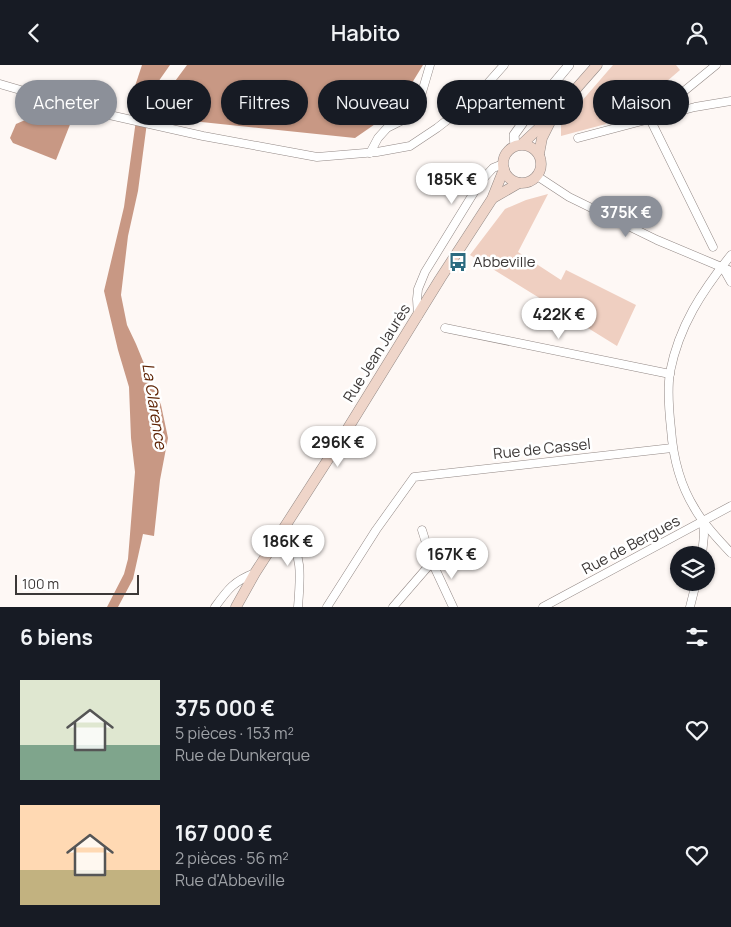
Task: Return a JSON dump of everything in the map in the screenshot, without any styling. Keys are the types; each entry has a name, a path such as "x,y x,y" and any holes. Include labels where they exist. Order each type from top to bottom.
{"main road":[{"path":"583,81 597,65"},
{"path":"542,125 505,155 503,167 509,178 519,183 529,182 537,176 542,165 539,154 542,138 548,125"},
{"path":"519,145 530,146 539,154"},
{"name":"Rue Jean Jaurès","path":"236,607 255,573 346,433 492,199 503,167"},
{"name":"Rue Jean Jaurès","path":"492,199 519,183"}],"street":[{"path":"370,153 378,138 387,127 400,121 420,99 430,65"},
{"path":"0,84 96,112 203,136 317,157 370,153 410,146 473,100 504,65"},
{"path":"519,145 514,135 534,107 569,65"},
{"path":"689,87 716,65"},
{"path":"689,109 731,101"},
{"path":"578,138 627,125"},
{"path":"653,125 713,247"},
{"path":"418,315 418,289 426,272 481,181 493,168 503,167"},
{"path":"537,176 569,197 648,236 731,271"},
{"path":"731,255 690,312 679,338 670,374 669,407 672,448 681,481 703,522 731,553"},
{"path":"722,266 731,282"},
{"path":"444,328 670,374"},
{"name":"Rue de Cassel","path":"327,607 376,530 414,477 672,448"},
{"name":"Rue de Bergues","path":"543,607 731,506"},
{"path":"703,522 703,546"},
{"path":"286,526 297,549 301,575 298,607"},
{"path":"422,530 432,562 453,607"},
{"path":"393,607 432,562"},
{"name":"Rue Jean Jaurès","path":"215,607 230,586 255,573"},
{"path":"690,607 694,591"}],"shaded area":[{"path":"613,65 676,65 680,70 668,80 600,80"},
{"path":"593,88 593,125 602,125 561,136 561,125 583,125 583,100"},
{"path":"548,194 518,252 561,280 566,270 636,305 617,346 470,255 505,209 526,200"}],"water":[{"path":"142,65 170,65 159,80 137,80"},
{"path":"187,65 423,65 414,80 318,80 318,125 374,125 355,138 230,125 308,125 308,80 221,80 221,124 211,123 211,80 176,80"},
{"path":"16,125 70,125 56,160 13,143 10,138"},
{"name":"La Clarence","path":"135,125 147,125 138,191 128,236 121,295 127,325 161,405 168,438 160,480 154,536 143,534 133,579 118,607 107,607 124,574 128,559 135,472 131,438 129,387 104,291 124,207"}],"place":[{"name":"Abbeville","path":"458,262"}]}
